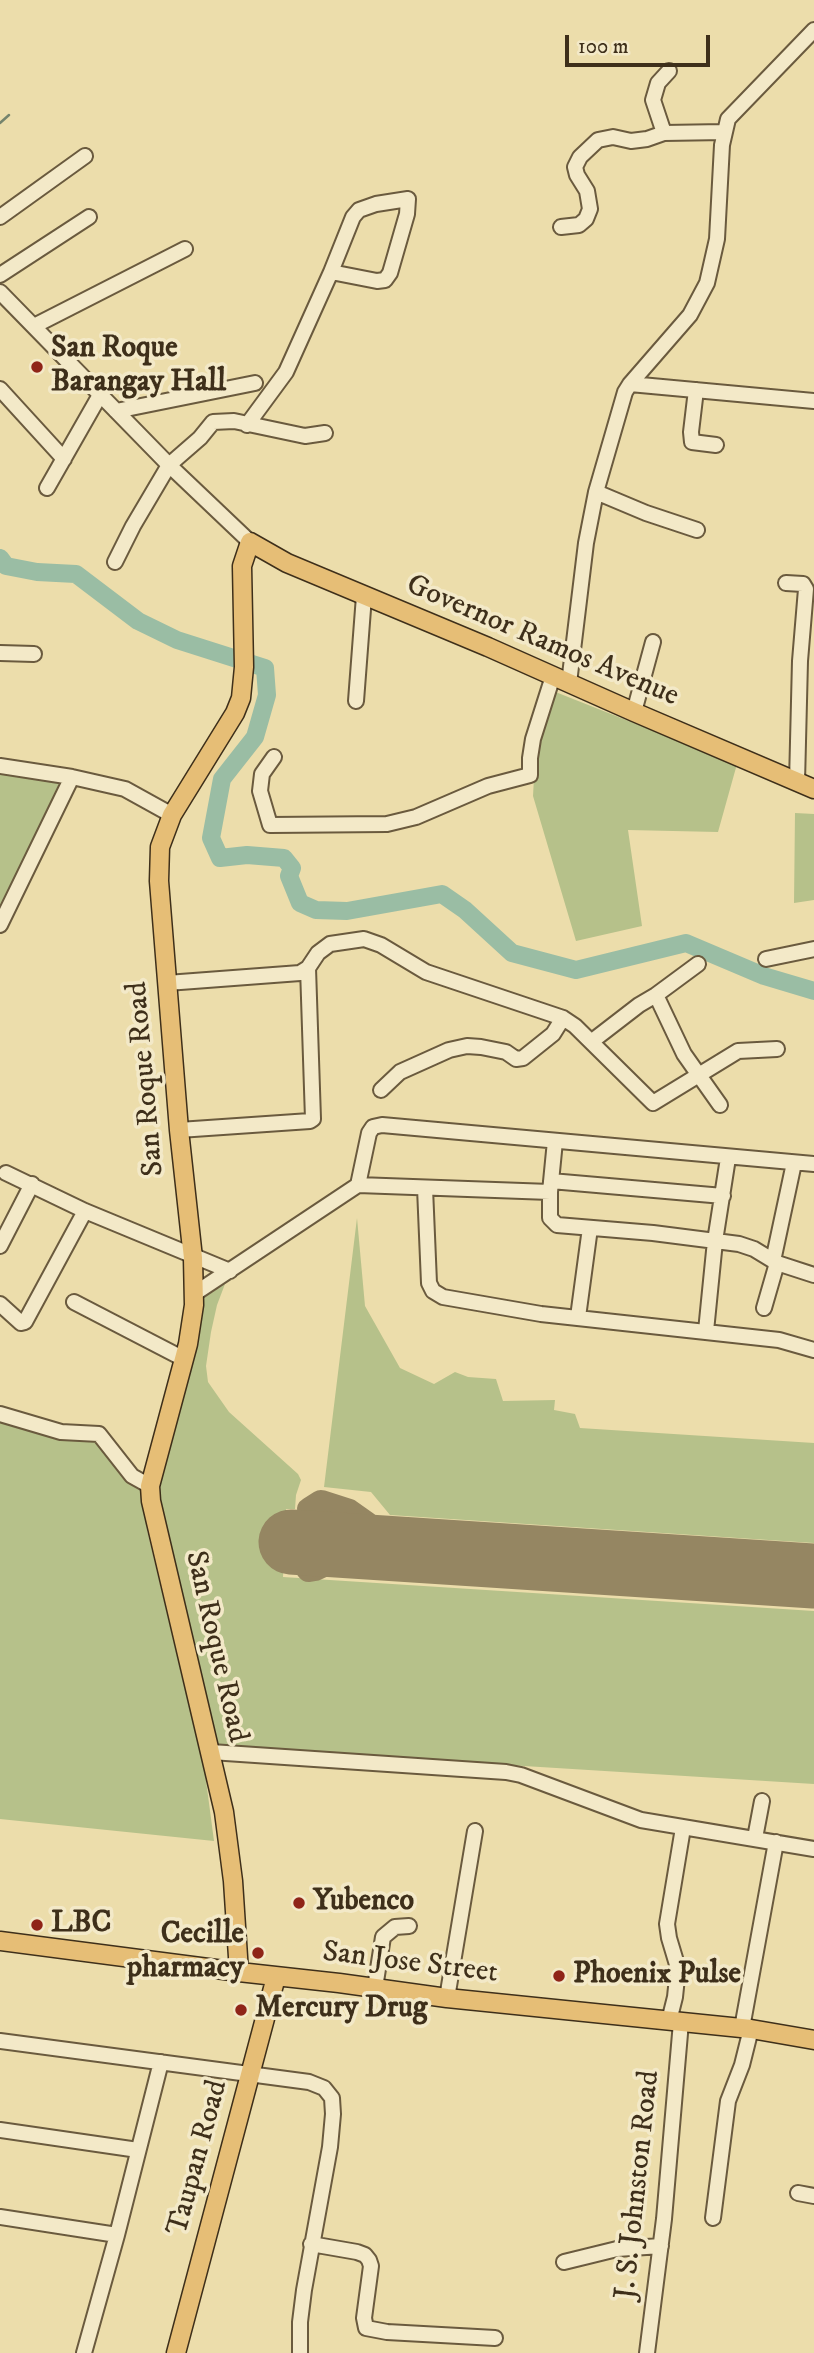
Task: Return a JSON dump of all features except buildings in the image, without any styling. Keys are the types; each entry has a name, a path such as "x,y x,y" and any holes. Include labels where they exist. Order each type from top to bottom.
{"main road":[{"name":"Governor Ramos Avenue","path":"250,542 287,563 805,785"},
{"name":"San Roque Road","path":"239,1972 229,1843 211,1752 151,1502 150,1486 184,1359 194,1294 159,862 164,835 172,815 235,713 241,698 242,566 250,542"},
{"name":"San Jose Street","path":"0,1941 447,1998 747,2028 814,2040"},
{"name":"Taupan Road","path":"176,2353 276,1977"}],"street":[{"path":"274,757 262,774 260,791 270,825 387,824 416,817 488,786 530,775 533,739 561,680 596,492 615,425 630,384 690,315 707,283 717,239 724,132 728,119 814,30"},
{"path":"664,134 653,100 658,83 669,71"},
{"path":"561,228 579,225 586,219 590,209 587,191 575,167 580,157 598,139 613,137 631,141 664,134 724,132"},
{"path":"0,216 85,156"},
{"path":"247,425 286,372 353,217 359,210 376,204 408,199 407,214 390,274 385,280 377,281 331,272"},
{"path":"0,275 89,217"},
{"path":"34,326 185,249"},
{"path":"0,292 169,465 250,542"},
{"path":"116,411 255,383"},
{"path":"630,384 814,401"},
{"path":"0,389 64,459"},
{"path":"696,390 692,442 716,445"},
{"path":"47,488 100,395"},
{"path":"115,562 169,465 201,438 214,422 223,421 305,436 325,433"},
{"path":"596,492 697,530"},
{"path":"786,583 803,584 806,589 805,785"},
{"path":"356,701 364,596"},
{"path":"634,712 653,642"},
{"path":"0,653 34,654"},
{"path":"0,766 72,777 124,789 172,815"},
{"path":"0,925 72,777"},
{"path":"167,983 300,973 330,944 363,939 381,945 426,972 563,1018 653,1103 738,1051 777,1049"},
{"path":"766,958 814,949"},
{"path":"591,1042 698,964"},
{"path":"179,1130 313,1119 308,968"},
{"path":"656,995 684,1054 720,1105"},
{"path":"381,1090 400,1072 449,1050 467,1046 481,1047 506,1052 516,1059 523,1058 553,1034 563,1018"},
{"path":"358,1185 369,1133 373,1127 383,1125 814,1164"},
{"path":"555,1141 550,1218 557,1225 739,1244 754,1249 775,1262 814,1275"},
{"path":"706,1331 715,1241 728,1158"},
{"path":"764,1308 794,1163"},
{"path":"6,1173 193,1258 230,1271"},
{"path":"0,1246 32,1184"},
{"path":"194,1294 358,1185 425,1188 551,1187 723,1196"},
{"path":"425,1188 429,1283 438,1295 466,1303 779,1340 814,1350"},
{"path":"0,1304 21,1323 25,1322 85,1210"},
{"path":"578,1317 590,1228"},
{"path":"74,1302 184,1359"},
{"path":"0,1414 61,1432 99,1434 132,1476 150,1486"},
{"path":"211,1752 498,1770 521,1775 641,1820 814,1849"},
{"path":"755,1838 762,1801"},
{"name":"J. S. Johnston Road","path":"647,2353 661,2246 678,1968 667,1924 683,1828"},
{"path":"447,1998 475,1832"},
{"path":"713,2218 728,2101 742,2065 776,1842"},
{"path":"375,1988 383,1937 395,1927 409,1926"},
{"path":"0,2041 309,2082 324,2088 332,2098 334,2114 311,2244 300,2322 300,2353"},
{"path":"84,2353 161,2062"},
{"path":"0,2130 138,2150"},
{"path":"797,2193 814,2196"},
{"path":"0,2217 117,2235"},
{"path":"311,2244 357,2252 369,2260 371,2266 364,2318 366,2328 387,2332 495,2338"},
{"path":"564,2262 617,2249 661,2246"}],"green space":[{"path":"553,691 737,764 718,832 628,830 642,926 576,941 533,796 536,741"},
{"path":"0,773 60,782 0,907"},
{"path":"795,813 814,814 814,900 794,903"},
{"path":"357,1218 365,1306 400,1368 434,1384 455,1372 468,1377 496,1379 503,1401 555,1400 554,1410 575,1414 580,1428 814,1443 814,1543 390,1515 371,1492 324,1487"},
{"path":"225,1284 211,1332 206,1366 208,1382 229,1412 298,1474 301,1480 295,1509 286,1509 283,1577 814,1611 814,1784 218,1747 159,1493 159,1476 196,1348 202,1299"},
{"path":"0,1417 92,1436 144,1488 147,1530 205,1773 214,1841 0,1819"}],"waterway":[{"path":"0,123 9,115"},
{"path":"0,558 6,566 37,572 76,574 138,621 177,640 265,668 267,695 255,737 222,779 211,838 220,858 247,855 284,858 292,868 289,876 300,903 316,910 347,911 442,894 465,910 512,953 576,970 686,943 764,976 814,991"}],"taxiway":[{"path":"348,1545 313,1526 310,1510 321,1503 349,1512 366,1524 389,1548"},
{"path":"323,1531 310,1539 305,1551 309,1569 362,1546"}],"runway":[{"path":"291,1542 814,1576"}],"place":[{"name":"San Roque Barangay Hall","path":"37,367"},
{"name":"Yubenco","path":"299,1903"},
{"name":"LBC","path":"37,1925"},
{"name":"Cecille pharmacy","path":"258,1953"},
{"name":"Phoenix Pulse","path":"559,1976"},
{"name":"Mercury Drug","path":"241,2010"}]}
